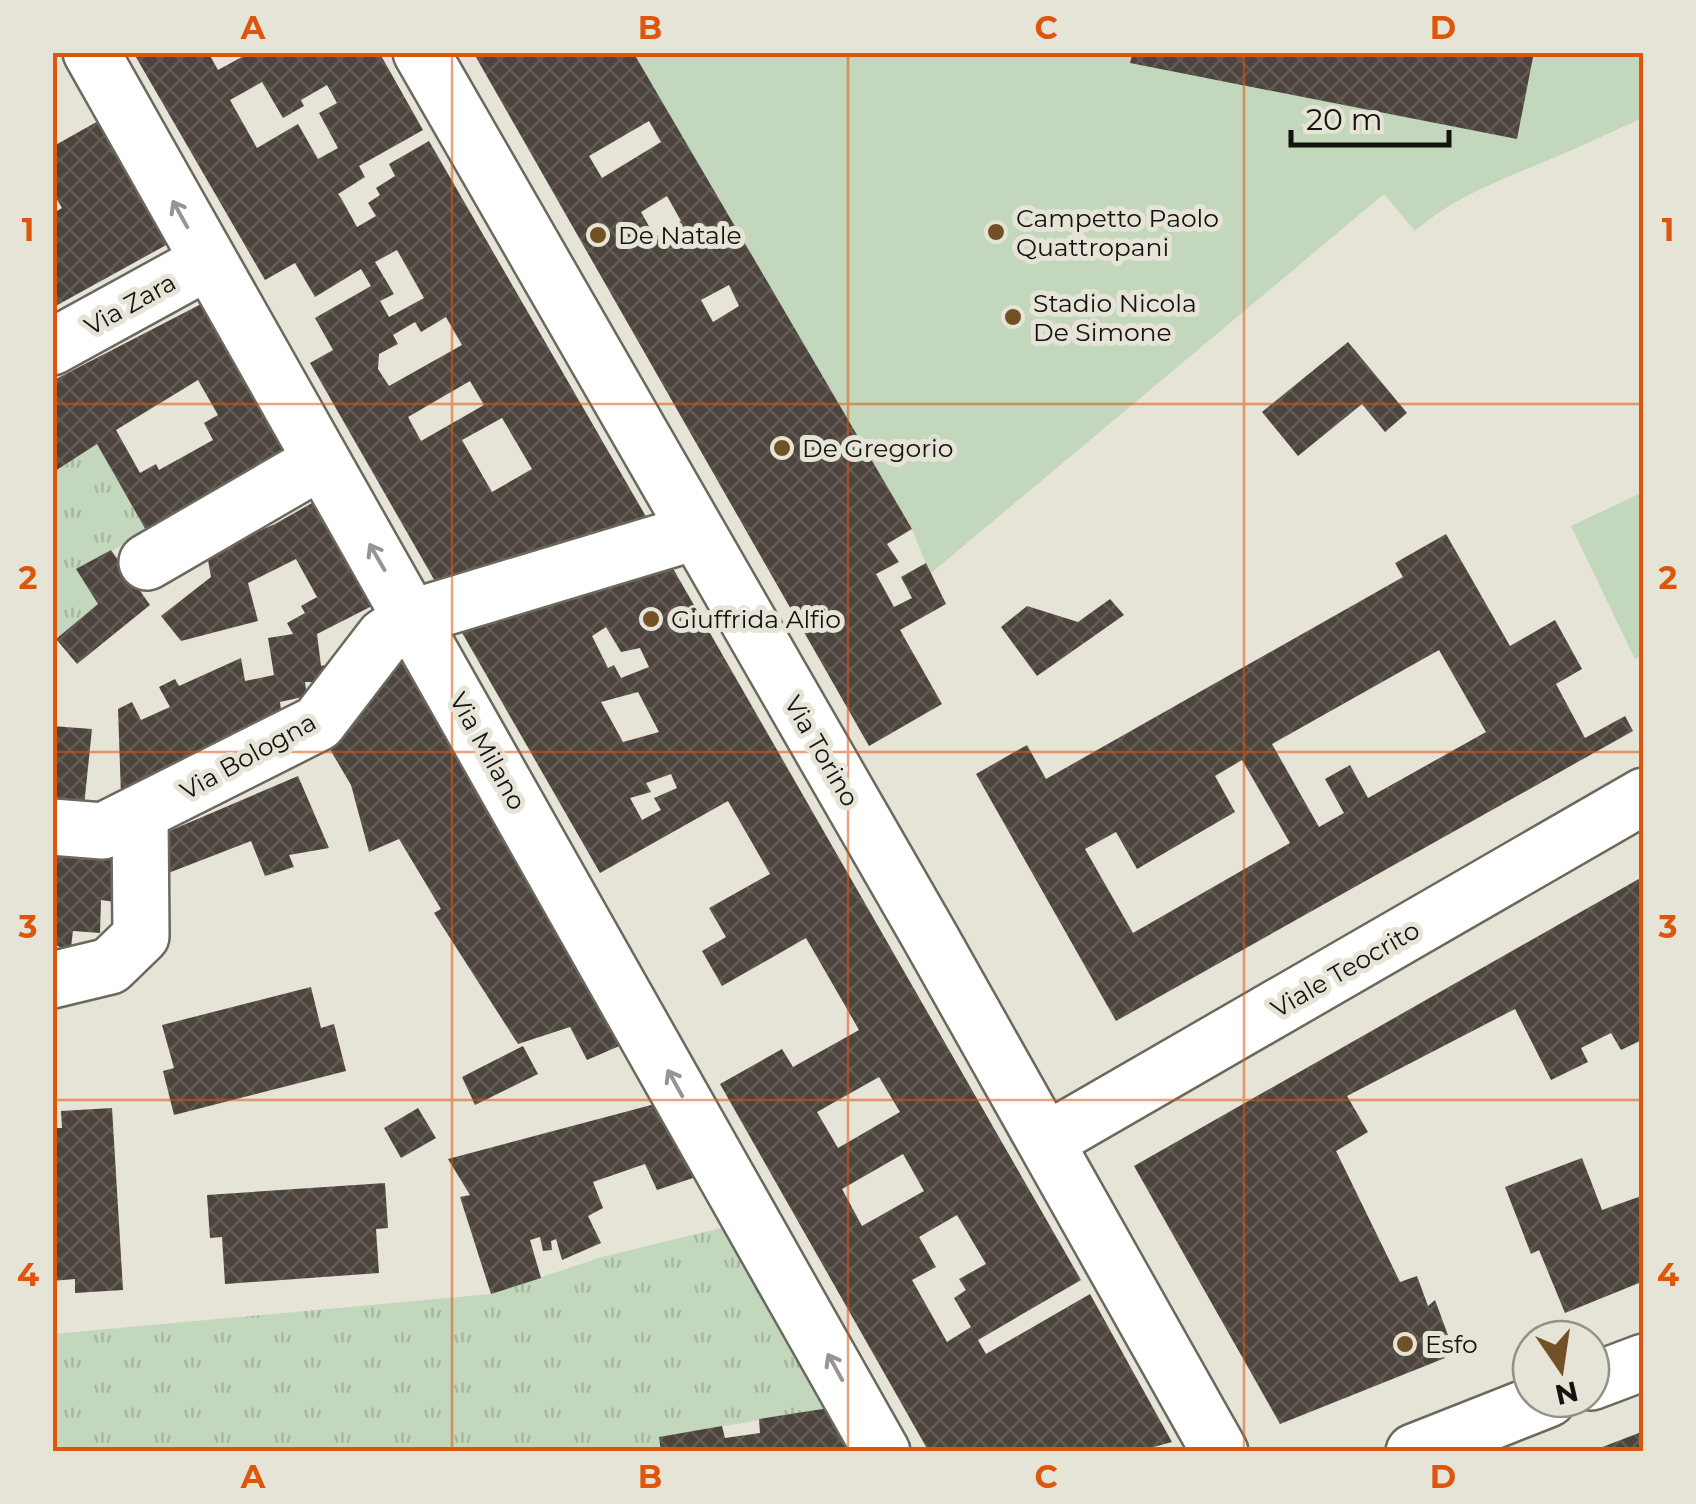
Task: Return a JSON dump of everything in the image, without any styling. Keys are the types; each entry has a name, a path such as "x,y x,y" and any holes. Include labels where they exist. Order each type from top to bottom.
{"street":[{"name":"Via Milano","path":"91,52 882,1452"},
{"name":"Via Torino","path":"421,52 1046,1141 1220,1452"},
{"name":"Via Zara","path":"52,347 207,262"},
{"path":"147,562 321,461"},
{"name":"Via Bologna","path":"52,827 104,830 318,723 384,636 413,617 695,532"},
{"name":"Viale Teocrito","path":"1046,1141 1644,796"},
{"path":"52,980 110,966 141,936 140,814"},
{"path":"1611,1374 1644,1362"},
{"path":"1414,1452 1501,1435 1522,1419"}],"green space":[{"name":"Stadio Nicola De Simone","path":"633,53 1643,53 1643,118 1480,189 1415,231 1384,194 930,574 912,529"},
{"path":"97,444 147,532 77,569 98,604 56,639 52,632 52,473"},
{"path":"1643,492 1644,655 1635,659 1571,526"},
{"path":"725,1227 829,1408 660,1437 661,1451 53,1452 53,1334 491,1294 602,1257"}],"building":[{"path":"133,52 208,52 218,70 251,52 379,52 423,130 359,166 365,177 338,194 357,227 376,216 368,203 380,195 376,188 395,176 389,164 429,141 648,520 436,583 310,363 333,350 315,318 371,286 361,269 315,297 295,263 265,280","holes":["262,82 283,118 304,106 301,100 327,85 337,103 319,113 338,148 318,159 298,124 257,148 230,100","397,250 424,298 389,317 380,301 394,294 375,262","446,317 462,345 389,386 378,369 379,354 398,344 393,335 415,322 421,332","470,381 484,405 421,441 408,417","502,418 532,469 492,492 462,440"]},
{"path":"473,52 633,52 912,529 887,544 899,562 876,574 894,607 912,598 901,577 926,563 946,604 900,630 942,704 869,746","holes":["649,121 661,142 602,178 589,156","667,196 681,221 655,237 641,212","729,285 739,306 713,322 701,300"]},
{"path":"1133,52 1534,52 1517,139 1130,63"},
{"path":"100,120 168,244 52,308 52,214 62,208 52,191 52,147"},
{"path":"207,301 288,453 147,532 97,444 52,473 52,381","holes":["198,380 218,415 204,423 213,440 159,470 156,464 140,473 116,430"]},
{"path":"1348,342 1407,413 1385,432 1362,404 1298,456 1262,412"},
{"path":"312,503 372,606 317,634 321,666 332,663 320,682 305,682 307,696 280,702 282,718 121,795 118,709 132,702 141,720 170,707 159,687 175,679 179,686 241,658 245,681 274,675 268,638 293,634 287,623 305,613 301,606 317,597 296,559 248,583 258,621 181,641 161,616 211,577 206,549 226,545 275,524"},
{"path":"1446,534 1510,646 1555,620 1582,669 1556,684 1585,738 1625,716 1633,731 1116,1021 976,774 1027,745 1046,779 1403,577 1395,563","holes":["1439,650 1486,732 1368,798 1350,765 1325,779 1344,813 1319,827 1272,744","1242,760 1290,843 1133,933 1085,849 1116,832 1137,869 1235,812 1215,776"]},
{"path":"111,550 150,605 77,664 56,639 98,604 76,569"},
{"path":"667,558 1081,1280 978,1340 986,1354 1090,1294 1172,1442 1135,1452 929,1452 720,1084 782,1049 793,1067 859,1030 806,938 722,986 702,951 726,937 709,908 770,874 728,801 600,873 457,624","holes":["606,627 621,652 640,648 649,667 621,678 614,665 608,668 592,636","638,692 659,732 623,742 601,702","671,774 677,788 654,798 661,810 642,820 630,798 651,792 646,783","879,1077 900,1112 838,1148 817,1112","903,1154 924,1191 862,1226 842,1189","957,1215 986,1264 959,1279 966,1290 954,1298 971,1327 947,1342 912,1280 936,1267 919,1237"]},
{"path":"1110,599 1124,615 1037,676 1001,627 1027,606 1078,622"},
{"path":"397,655 624,1044 587,1060 570,1027 518,1044 434,913 441,909 399,839 369,852 351,785 325,741 351,726"},
{"path":"52,726 92,729 84,806 52,803"},
{"path":"298,776 329,848 289,855 294,867 265,876 251,841 158,877 160,835"},
{"path":"52,854 124,861 122,903 101,900 100,933 73,931 71,947 64,949 52,943"},
{"path":"1644,876 1644,1039 1621,1050 1611,1033 1581,1048 1588,1062 1551,1080 1515,1009 1347,1096 1368,1132 1336,1151 1400,1282 1417,1276 1428,1306 1435,1300 1455,1354 1280,1424 1134,1166"},
{"path":"311,987 321,1028 334,1024 346,1071 174,1115 163,1071 174,1068 162,1025"},
{"path":"523,1046 538,1074 475,1105 462,1077"},
{"path":"655,1104 696,1177 657,1190 645,1164 593,1182 603,1208 588,1216 601,1243 562,1260 556,1239 551,1241 552,1250 543,1251 540,1237 530,1240 541,1278 491,1294 460,1197 470,1195 448,1159"},
{"path":"112,1108 123,1290 75,1293 75,1279 52,1281 52,1128 62,1128 61,1111"},
{"path":"418,1108 436,1138 401,1158 384,1128"},
{"path":"1582,1158 1602,1210 1644,1195 1644,1281 1565,1313 1539,1250 1531,1254 1505,1187"},
{"path":"385,1183 388,1228 376,1229 379,1273 225,1284 222,1237 210,1238 207,1195"},
{"path":"829,1408 853,1452 661,1452 659,1437 722,1426 725,1438 760,1433 759,1419"},
{"path":"1644,1431 1644,1452 1592,1452 1592,1451"}],"place":[{"name":"Campetto Paolo Quattropani","path":"996,232"},
{"name":"De Natale","path":"598,235"},
{"name":"Stadio Nicola De Simone","path":"1013,317"},
{"name":"De Gregorio","path":"782,448"},
{"name":"Giuffrida Alfio","path":"651,619"},
{"name":"Esfo","path":"1405,1344"}]}
